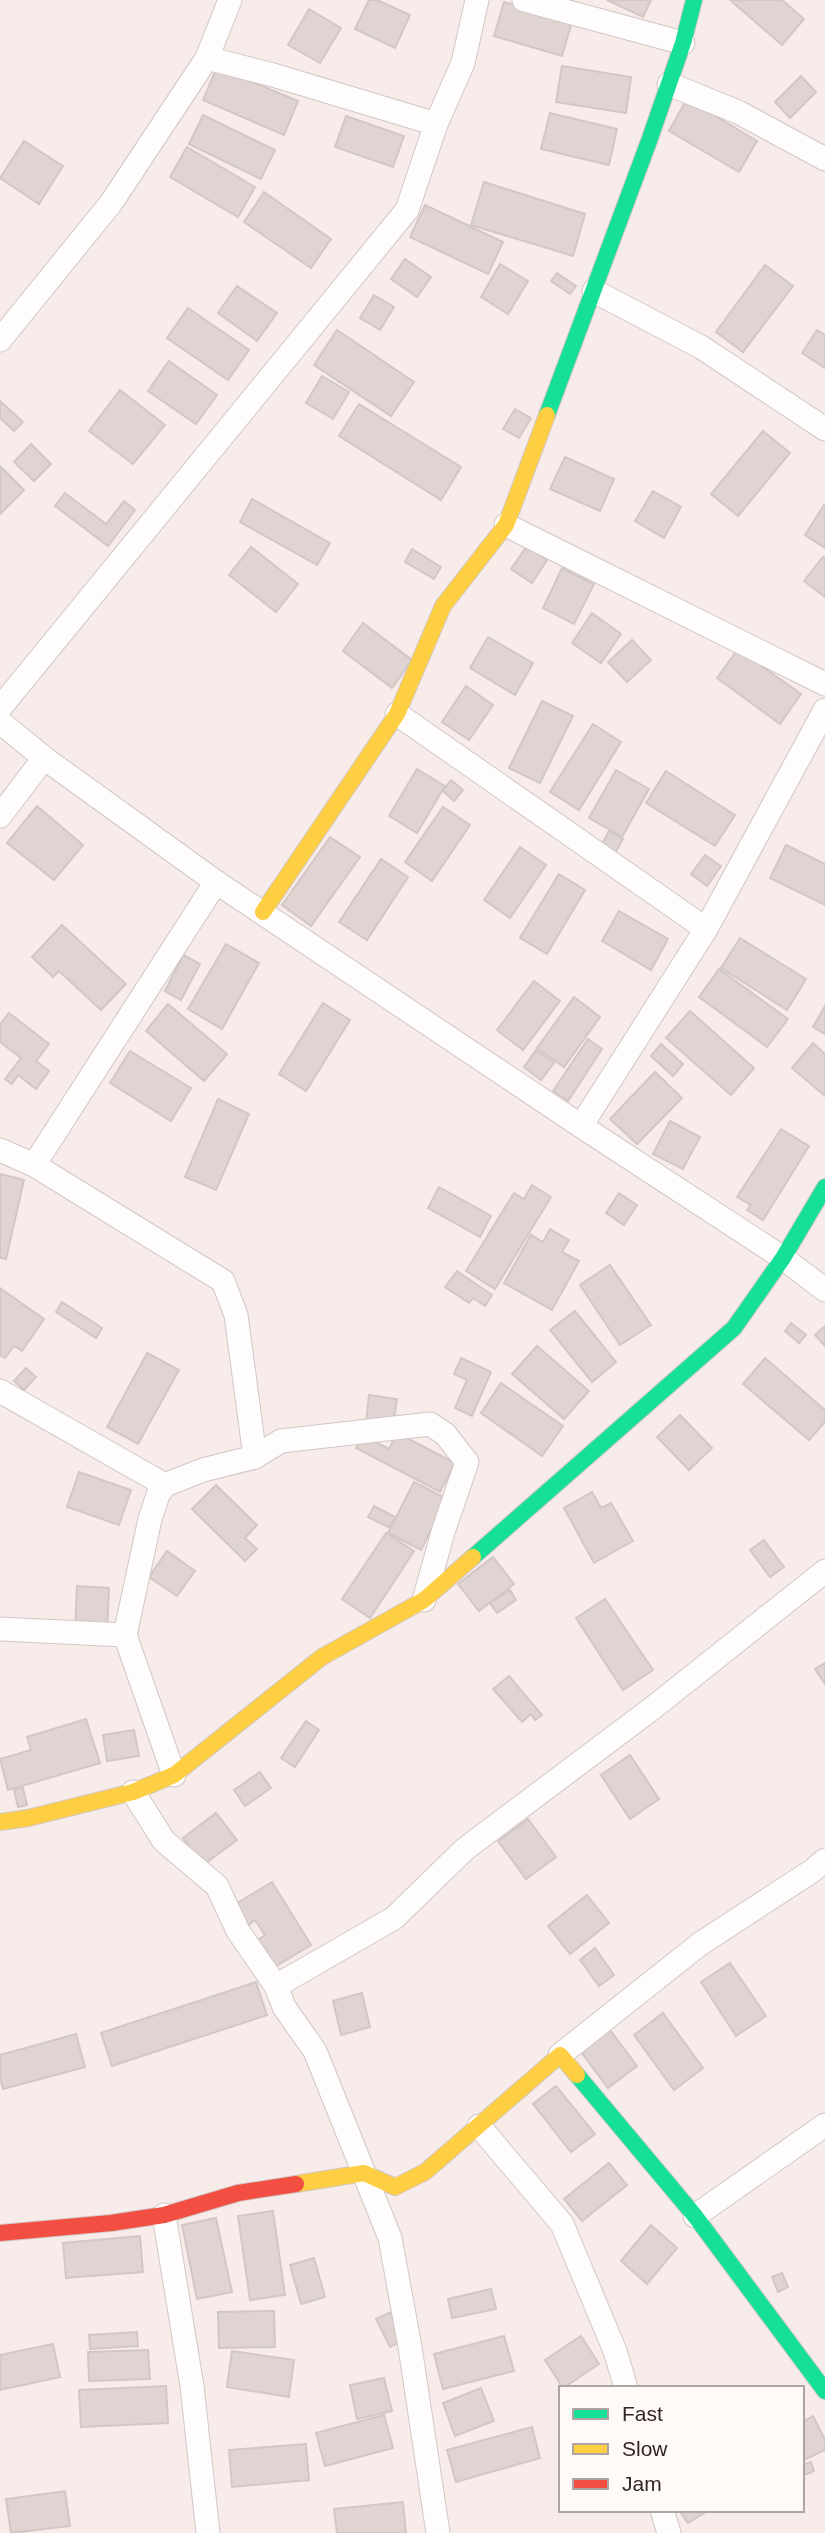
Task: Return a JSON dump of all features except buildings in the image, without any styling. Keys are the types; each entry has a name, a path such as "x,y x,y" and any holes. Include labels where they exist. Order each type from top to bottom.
{"street":[{"path":"0,340 111,203 207,58 230,0"},
{"path":"0,708 407,210 436,124 463,63 477,0"},
{"path":"524,0 683,43"},
{"path":"263,912 397,714 443,606 506,525 669,84 694,0"},
{"path":"207,58 274,75 436,124"},
{"path":"669,84 738,112 825,159"},
{"path":"594,291 701,347 825,429"},
{"path":"506,525 825,684"},
{"path":"581,1126 706,929 825,710"},
{"path":"397,714 706,929"},
{"path":"0,722 44,758 216,882 783,1258 825,1290"},
{"path":"0,817 44,758"},
{"path":"34,1165 216,882"},
{"path":"0,1150 34,1165 223,1281 236,1315 256,1457"},
{"path":"0,1822 28,1818 134,1792 174,1775 323,1657 424,1600 734,1328 783,1258 825,1187"},
{"path":"0,1391 165,1485"},
{"path":"174,1775 125,1635 150,1519 158,1495 165,1485 203,1470 256,1457 281,1441 430,1424 438,1427 467,1462 424,1600"},
{"path":"276,1986 394,1917 466,1849 654,1707 825,1571"},
{"path":"0,1629 125,1635"},
{"path":"134,1792 164,1841 217,1886 238,1931 276,1986 284,2007 315,2051 390,2238 410,2347 438,2533"},
{"path":"0,2234 164,2215 238,2193 364,2173 395,2187 425,2172 560,2054 700,1944 825,1860"},
{"path":"560,2054 695,2216 825,2391"},
{"path":"695,2216 825,2125"},
{"path":"479,2126 562,2224 615,2351 625,2386"},
{"path":"164,2215 192,2386 208,2533"},
{"path":"663,2512 669,2533"}],"traffic: fast":[{"path":"547,415 649,141 683,43 694,0"},
{"path":"473,1557 734,1328 783,1258 825,1187"},
{"path":"577,2075 695,2216 825,2391"}],"traffic: slow":[{"path":"263,912 397,714 443,606 506,525 547,415"},
{"path":"0,1822 28,1818 133,1792 174,1775 322,1657 424,1600 473,1557"},
{"path":"296,2184 364,2173 395,2187 425,2172 560,2055 577,2075"}],"traffic: jam":[{"path":"0,2233 111,2223 164,2215 238,2193 296,2184"}]}
